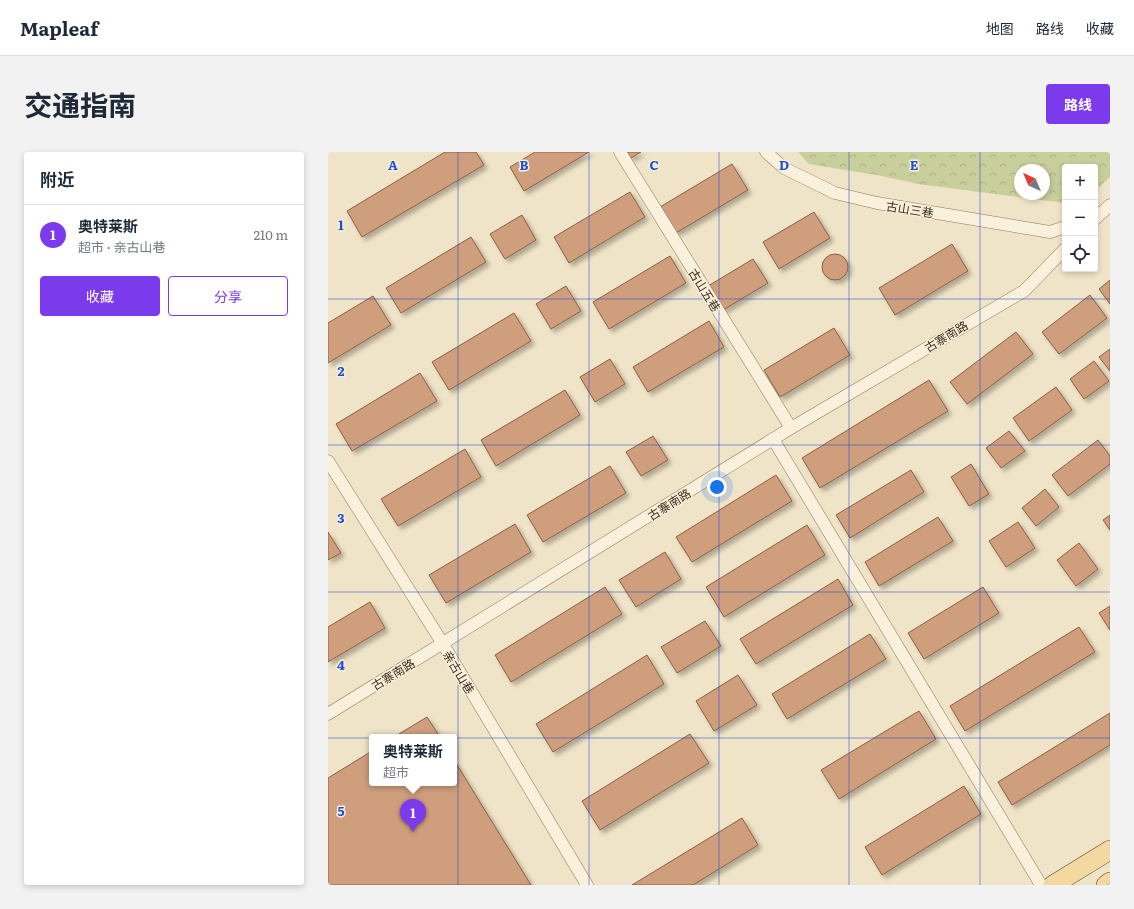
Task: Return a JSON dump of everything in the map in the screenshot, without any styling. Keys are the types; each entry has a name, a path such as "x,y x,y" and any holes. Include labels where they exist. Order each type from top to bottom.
{"main road":[{"path":"1053,885 1110,850"},
{"path":"1106,885 1110,882"}],"street":[{"name":"古山五巷","path":"620,152 791,428"},
{"name":"古山三巷","path":"766,152 784,168 835,193 878,203 1050,232 1062,228"},
{"path":"1098,216 1110,205"},
{"name":"古寨南路","path":"328,714 791,428 1024,291 1062,252"},
{"path":"773,439 1042,885"},
{"name":"亲古山巷","path":"328,461 443,644 587,885"}],"green space":[{"path":"798,152 1110,152 1110,177 1098,188 1098,164 1062,164 1062,203 1042,200 1050,200 1050,164 1014,164 1014,196 918,184 882,176 809,164"}],"building":[{"path":"445,152 476,152 484,165 362,237 347,211"},
{"path":"535,152 589,152 524,191 510,167"},
{"path":"627,152 641,152 631,158"},
{"path":"732,164 748,190 676,233 660,207"},
{"path":"630,192 645,217 569,263 554,237"},
{"path":"814,212 830,238 779,269 763,242"},
{"path":"522,215 536,240 505,259 490,234"},
{"path":"471,237 486,262 401,313 386,288"},
{"path":"952,244 968,271 895,315 879,288"},
{"path":"835,254 844,258 848,267 844,276 835,280 826,276 822,267 826,258"},
{"path":"670,256 686,283 609,329 593,302"},
{"path":"753,259 768,283 723,310 708,286"},
{"path":"1110,280 1110,304 1099,289"},
{"path":"566,286 581,311 551,329 536,304"},
{"path":"1090,295 1107,318 1059,354 1042,332"},
{"path":"373,296 391,325 328,363 328,323"},
{"path":"514,313 531,341 449,390 432,362"},
{"path":"709,321 724,347 648,392 633,367"},
{"path":"834,328 850,355 780,397 764,370"},
{"path":"1016,332 1033,354 967,404 950,382"},
{"path":"1110,349 1110,371 1099,357"},
{"path":"610,359 625,384 595,402 580,377"},
{"path":"1094,361 1109,381 1084,399 1070,379"},
{"path":"420,373 437,401 352,451 336,424"},
{"path":"929,380 948,411 820,488 802,458"},
{"path":"1056,387 1072,410 1029,441 1013,418"},
{"path":"565,390 580,415 496,466 481,440"},
{"path":"1009,431 1025,451 1001,468 986,448"},
{"path":"653,436 668,460 641,476 626,452"},
{"path":"1098,440 1110,456 1110,464 1068,496 1052,475"},
{"path":"465,449 481,477 398,526 381,499"},
{"path":"971,464 989,494 969,506 951,477"},
{"path":"610,466 626,493 543,542 527,515"},
{"path":"911,470 924,492 850,538 836,515"},
{"path":"776,475 792,501 692,562 676,537"},
{"path":"1045,489 1059,507 1036,526 1022,508"},
{"path":"1110,515 1110,530 1103,520"},
{"path":"938,517 953,541 879,586 865,562"},
{"path":"1018,522 1035,548 1006,567 989,541"},
{"path":"515,524 531,552 446,603 429,575"},
{"path":"807,525 825,555 724,617 706,587"},
{"path":"328,532 341,553 328,560"},
{"path":"1079,543 1098,569 1076,586 1057,560"},
{"path":"665,552 681,579 636,607 619,580"},
{"path":"838,579 853,605 756,664 740,639"},
{"path":"605,587 622,614 511,682 495,655"},
{"path":"983,587 999,613 924,659 908,633"},
{"path":"370,602 385,628 328,662 328,627"},
{"path":"1110,606 1110,630 1099,613"},
{"path":"705,621 721,646 677,673 661,647"},
{"path":"1079,627 1095,652 965,731 950,706"},
{"path":"870,634 886,659 787,719 772,694"},
{"path":"647,655 664,684 553,752 536,724"},
{"path":"738,675 757,705 714,731 696,701"},
{"path":"919,711 936,739 839,799 821,770"},
{"path":"1110,713 1110,745 1012,805 998,782"},
{"path":"427,717 438,734 399,734"},
{"path":"690,734 709,763 600,830 582,801"},
{"path":"369,753 369,786 457,786 457,765 531,885 328,885 328,778"},
{"path":"964,786 981,814 882,875 865,847"},
{"path":"742,818 758,845 693,885 632,885"}],"place":[{"name":"奥特莱斯","path":"413,832"}]}
